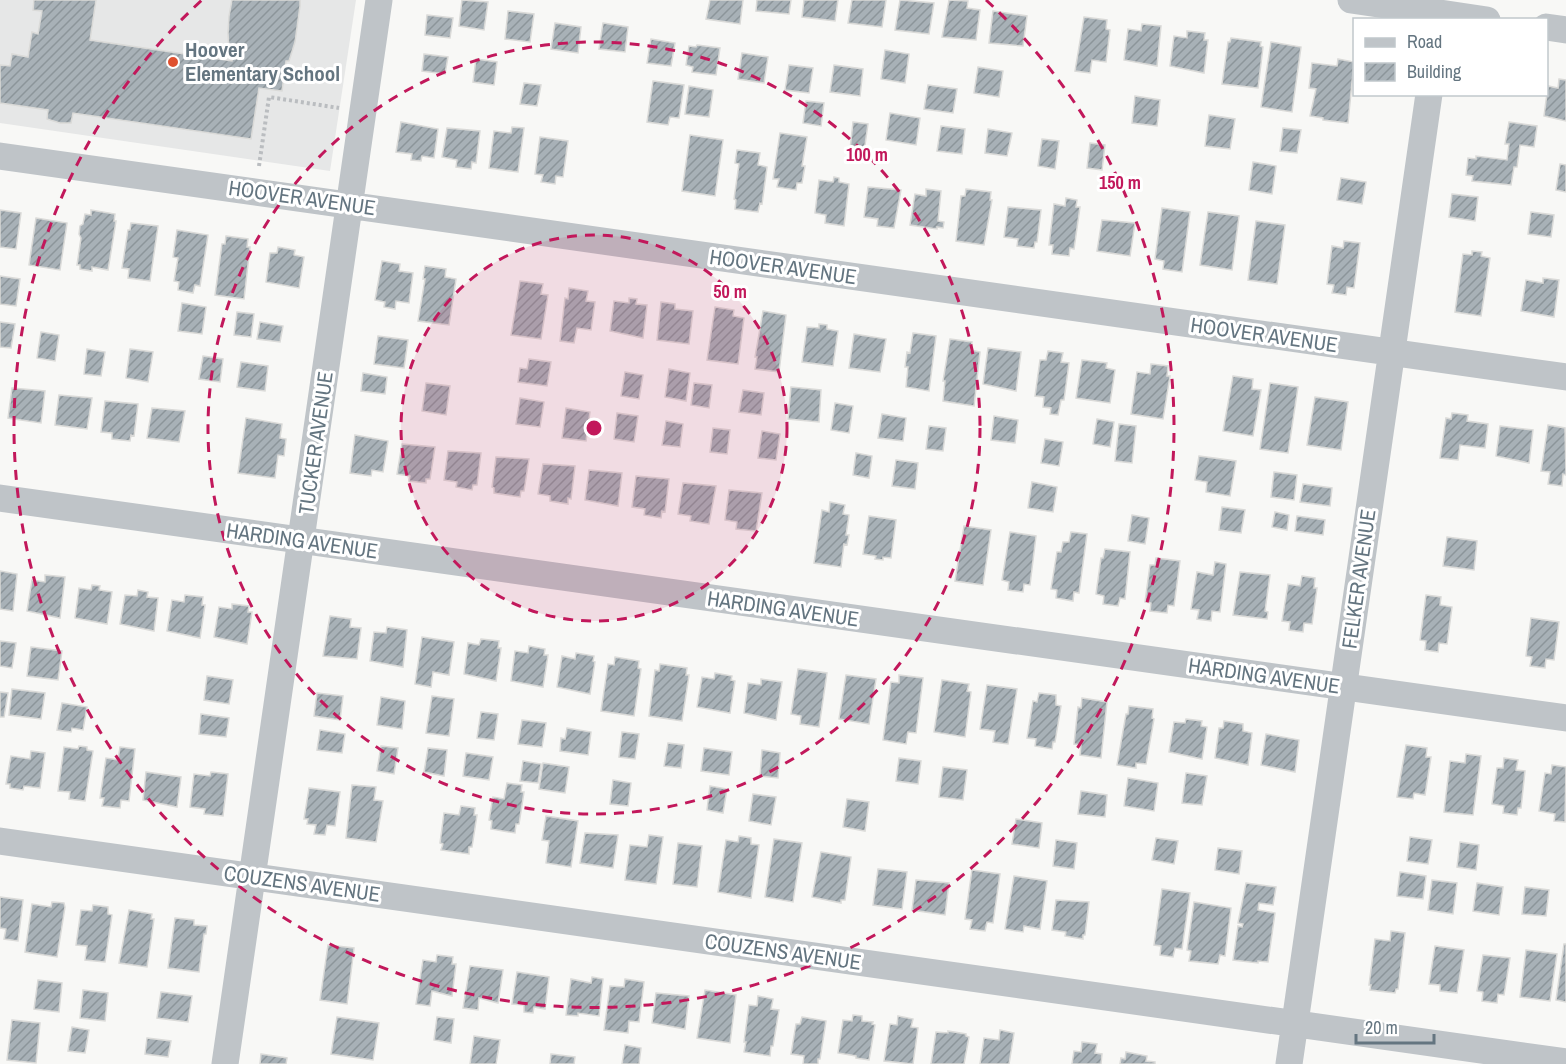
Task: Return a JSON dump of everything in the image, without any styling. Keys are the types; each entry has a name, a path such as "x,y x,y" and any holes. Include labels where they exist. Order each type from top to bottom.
{"street":[{"name":"TUCKER AVENUE","path":"225,1064 379,0"},
{"path":"1351,0 1477,18"},
{"path":"1548,27 1566,30"},
{"name":"FELKER AVENUE","path":"1289,1064 1429,96"},
{"name":"HOOVER AVENUE","path":"0,156 1566,377"},
{"name":"HARDING AVENUE","path":"0,498 1566,718"},
{"name":"COUZENS AVENUE","path":"0,841 1566,1062"}],"path":[{"path":"259,166 269,97 346,110"}],"shaded area":[{"name":"Hoover Elementary School","path":"0,0 356,0 330,171 0,123"}],"building":[{"path":"34,0 96,0 90,40 232,61 233,52 229,51 228,33 232,0 300,0 300,6 295,42 289,61 286,61 282,91 259,88 251,139 73,113 71,123 60,123 47,119 48,110 0,103 0,65 10,66 12,54 28,57 32,32 38,34 42,11 33,10"},
{"path":"462,0 488,2 484,30 459,26"},
{"path":"710,0 743,0 740,24 706,19"},
{"path":"757,0 791,0 789,14 756,11"},
{"path":"804,0 838,0 835,21 802,17"},
{"path":"852,0 886,0 882,27 848,23"},
{"path":"900,0 934,3 929,34 895,30"},
{"path":"949,0 968,1 967,8 980,10 976,40 942,37"},
{"path":"508,11 534,14 530,42 505,39"},
{"path":"993,11 1027,16 1023,46 989,43"},
{"path":"427,15 453,18 450,38 425,35"},
{"path":"1084,17 1107,20 1106,29 1110,30 1106,62 1092,60 1090,73 1075,71"},
{"path":"555,23 581,27 578,53 551,49"},
{"path":"603,23 628,27 625,52 599,49"},
{"path":"1142,24 1161,26 1157,66 1124,60 1128,29 1141,31"},
{"path":"1187,31 1205,33 1204,40 1208,40 1204,73 1170,66 1174,36 1187,38"},
{"path":"1231,38 1261,42 1260,46 1263,47 1258,88 1222,84 1228,42"},
{"path":"651,39 675,43 671,66 647,63"},
{"path":"1271,42 1301,47 1292,112 1261,107"},
{"path":"697,45 720,48 716,75 692,72 693,67 686,65 689,46 696,47"},
{"path":"885,50 909,54 905,83 881,79"},
{"path":"742,53 768,57 764,83 738,79"},
{"path":"424,54 448,57 445,74 422,71"},
{"path":"476,59 497,62 494,85 473,82"},
{"path":"1338,59 1353,62 1348,123 1310,116 1316,89 1309,88 1312,63 1337,66"},
{"path":"789,65 813,68 809,93 785,90"},
{"path":"834,65 863,69 860,96 830,92"},
{"path":"978,67 1003,71 999,97 974,93"},
{"path":"1559,79 1566,80 1566,121 1544,116 1548,86 1558,88"},
{"path":"653,81 684,85 679,118 670,117 668,125 647,122"},
{"path":"524,83 541,85 537,106 520,104"},
{"path":"928,85 957,89 953,113 924,109"},
{"path":"689,86 713,90 709,117 685,114"},
{"path":"1135,96 1160,100 1157,126 1132,123"},
{"path":"806,101 824,103 821,126 803,123"},
{"path":"890,113 920,118 916,145 886,140"},
{"path":"1209,115 1235,119 1230,149 1205,146"},
{"path":"401,122 438,129 434,158 422,156 421,161 411,160 412,154 396,152"},
{"path":"853,122 868,124 864,152 850,150"},
{"path":"1509,122 1537,126 1534,147 1520,145 1517,167 1514,167 1511,185 1472,181 1473,176 1466,175 1468,158 1476,159 1476,156 1507,160 1509,144 1505,144"},
{"path":"941,126 965,129 962,154 937,151"},
{"path":"512,127 524,128 518,172 489,168 494,131 511,133"},
{"path":"447,128 480,131 476,163 472,162 471,169 456,167 457,160 442,157"},
{"path":"1283,128 1301,130 1297,153 1280,151"},
{"path":"988,129 1012,133 1007,156 985,153"},
{"path":"780,133 807,137 802,166 805,166 802,183 797,183 796,190 777,187 779,179 773,179"},
{"path":"690,135 723,140 715,196 682,191"},
{"path":"540,137 568,141 563,177 556,176 555,184 541,182 543,175 535,174"},
{"path":"1042,139 1059,141 1055,169 1038,166"},
{"path":"1090,143 1105,145 1102,170 1087,168"},
{"path":"737,150 760,153 758,165 767,167 762,204 760,203 758,212 735,209 736,200 734,199 739,164 735,163"},
{"path":"1253,162 1276,166 1272,194 1249,190"},
{"path":"1560,164 1566,165 1566,192 1556,190"},
{"path":"834,177 839,178 839,182 849,184 844,226 825,223 826,215 815,213 819,180 833,182"},
{"path":"1341,178 1366,182 1362,204 1337,200"},
{"path":"868,187 901,190 894,228 877,226 878,219 864,217"},
{"path":"926,189 941,191 938,221 944,222 943,228 910,225 915,194 926,196"},
{"path":"966,189 991,192 990,200 992,200 984,245 956,241 961,196 965,196"},
{"path":"1452,194 1478,197 1475,221 1449,217"},
{"path":"1066,198 1077,200 1076,207 1080,207 1074,249 1070,248 1069,256 1052,254 1053,245 1049,245 1054,204 1065,206"},
{"path":"1008,207 1041,210 1037,242 1034,248 1017,246 1018,239 1004,237"},
{"path":"1162,208 1190,212 1182,272 1163,269 1164,261 1155,259"},
{"path":"0,210 21,213 16,249 0,247"},
{"path":"91,210 115,214 114,221 116,221 108,270 92,267 92,271 80,269 80,265 77,265 81,238 80,226 83,224 85,214 91,215"},
{"path":"1208,212 1239,216 1232,270 1200,265"},
{"path":"1531,212 1554,215 1551,237 1528,234"},
{"path":"36,218 67,223 60,270 29,265"},
{"path":"1102,220 1135,223 1130,256 1097,251"},
{"path":"1256,221 1285,225 1277,284 1248,280"},
{"path":"131,223 158,226 150,281 128,278 129,269 122,268"},
{"path":"177,230 208,235 200,286 195,285 193,293 178,290 179,282 174,281 178,258 173,257"},
{"path":"226,236 248,239 247,247 250,247 244,299 215,295 222,244 225,244"},
{"path":"1344,241 1360,243 1354,288 1347,287 1346,295 1332,293 1334,285 1327,284 1332,246 1343,248"},
{"path":"278,247 295,250 294,255 304,257 299,288 266,282 270,253 277,253"},
{"path":"1472,251 1482,252 1481,256 1490,258 1481,316 1455,312 1463,254 1472,255"},
{"path":"382,261 400,264 399,271 413,273 409,303 396,301 395,309 384,307 385,302 375,300"},
{"path":"425,266 446,269 445,277 456,279 449,325 418,321"},
{"path":"0,276 20,279 16,306 0,304"},
{"path":"1543,278 1559,280 1554,317 1521,311 1526,280 1543,283"},
{"path":"520,281 543,284 541,294 548,295 541,339 511,335"},
{"path":"569,288 588,291 586,301 595,302 591,330 577,328 574,343 560,341 565,298 568,299"},
{"path":"629,298 637,299 636,304 647,305 643,338 610,331 614,301 629,303"},
{"path":"661,302 675,304 675,309 693,311 689,344 657,340"},
{"path":"182,303 206,307 202,334 178,331"},
{"path":"715,307 734,310 733,316 744,318 738,364 707,360"},
{"path":"763,311 786,315 779,372 755,369"},
{"path":"237,312 254,314 251,337 234,335"},
{"path":"0,322 15,324 11,348 0,347"},
{"path":"260,322 283,326 280,342 257,339"},
{"path":"819,324 827,325 827,329 838,331 833,366 802,362 807,327 819,328"},
{"path":"41,332 59,335 55,361 37,358"},
{"path":"913,333 936,336 929,391 906,387 908,367 905,367"},
{"path":"854,334 886,339 880,372 849,368"},
{"path":"378,336 408,340 404,368 374,364"},
{"path":"950,339 972,342 971,350 980,352 974,406 943,401 945,381 943,381"},
{"path":"988,348 1021,352 1016,391 983,384"},
{"path":"87,349 105,352 101,376 84,374"},
{"path":"130,349 153,352 148,382 126,378"},
{"path":"1048,351 1063,353 1061,362 1069,363 1064,400 1061,400 1058,415 1050,414 1051,408 1043,407 1044,397 1035,396 1040,360 1046,360"},
{"path":"203,356 223,359 220,382 199,379"},
{"path":"529,359 551,362 547,386 518,382 520,368 527,369"},
{"path":"1082,360 1107,363 1106,368 1115,370 1110,403 1076,398"},
{"path":"241,362 268,366 265,391 237,387"},
{"path":"1151,364 1168,366 1167,376 1170,376 1163,419 1131,414 1137,372 1150,374"},
{"path":"669,369 690,373 686,401 665,397"},
{"path":"625,372 643,375 639,399 621,396"},
{"path":"363,373 387,377 385,394 361,391"},
{"path":"1233,376 1253,379 1252,389 1261,390 1253,436 1223,431"},
{"path":"426,383 450,386 446,415 422,411"},
{"path":"694,383 712,385 709,408 691,405"},
{"path":"1270,383 1298,387 1288,453 1260,449"},
{"path":"791,387 821,390 819,422 788,419"},
{"path":"12,388 45,391 41,423 8,418"},
{"path":"743,390 764,393 761,415 739,412"},
{"path":"59,395 92,398 87,429 55,425"},
{"path":"1315,397 1348,402 1341,450 1307,445"},
{"path":"520,398 544,402 540,427 516,424"},
{"path":"105,401 138,404 134,436 131,435 130,441 112,439 112,433 101,432"},
{"path":"835,403 853,406 849,433 831,430"},
{"path":"152,408 185,411 179,442 147,438"},
{"path":"566,408 590,412 586,441 562,438"},
{"path":"617,413 638,416 634,442 614,439"},
{"path":"1452,413 1468,415 1467,421 1488,424 1485,448 1460,445 1458,460 1440,458 1446,418 1451,419"},
{"path":"882,414 906,418 903,441 878,438"},
{"path":"994,416 1018,420 1015,443 991,440"},
{"path":"246,418 282,424 280,438 286,439 284,456 278,455 275,478 238,473"},
{"path":"1097,419 1114,422 1110,447 1093,444"},
{"path":"666,421 683,424 680,447 662,445"},
{"path":"1119,424 1136,426 1132,463 1115,461"},
{"path":"1548,425 1565,428 1566,475 1563,474 1562,486 1548,484 1550,472 1541,471"},
{"path":"929,426 946,428 943,451 926,449"},
{"path":"1500,426 1533,430 1529,463 1496,456"},
{"path":"713,428 730,430 727,454 710,452"},
{"path":"762,431 780,434 776,460 758,458"},
{"path":"355,435 388,441 383,472 372,470 371,476 350,473"},
{"path":"1045,439 1063,442 1059,466 1041,463"},
{"path":"402,444 435,447 430,479 426,479 426,483 409,481 410,476 397,474"},
{"path":"448,451 481,453 477,485 473,485 472,490 456,487 457,482 444,480"},
{"path":"856,453 872,456 869,478 853,475"},
{"path":"1199,456 1236,461 1230,496 1206,492 1207,482 1195,480"},
{"path":"496,457 529,459 524,491 521,491 520,497 494,493 492,487"},
{"path":"896,460 918,463 915,489 892,486"},
{"path":"543,464 575,466 571,499 568,498 568,504 550,501 550,496 538,494"},
{"path":"589,470 622,473 618,506 585,500"},
{"path":"1274,472 1297,475 1294,500 1271,497"},
{"path":"636,476 669,479 665,512 662,511 661,518 644,515 645,509 632,507"},
{"path":"1032,482 1057,487 1053,512 1028,508"},
{"path":"683,483 716,486 709,524 690,521 691,516 678,514"},
{"path":"1303,484 1332,488 1330,506 1300,502"},
{"path":"729,490 762,493 756,531 736,529 737,522 725,520"},
{"path":"830,502 845,505 843,514 849,515 846,535 849,535 847,545 844,544 841,567 814,563 822,510 829,512"},
{"path":"1222,507 1245,510 1241,533 1219,530"},
{"path":"1275,512 1289,515 1287,530 1272,527"},
{"path":"1132,515 1149,518 1145,544 1128,541"},
{"path":"869,516 896,520 891,558 875,559 876,556 863,554"},
{"path":"1297,516 1325,520 1323,535 1295,531"},
{"path":"964,526 991,530 983,585 955,581"},
{"path":"1010,532 1036,536 1030,585 1024,584 1023,592 1008,590 1009,582 1002,580"},
{"path":"1071,532 1087,534 1079,593 1074,592 1073,601 1056,598 1057,590 1051,589 1057,552 1061,552 1063,542 1069,542"},
{"path":"1447,537 1477,541 1474,570 1443,566"},
{"path":"1105,549 1130,552 1125,599 1120,598 1118,606 1103,604 1104,596 1096,594 1101,558 1103,558"},
{"path":"1156,558 1180,561 1174,606 1168,605 1167,613 1150,611 1151,603 1145,602 1150,565 1155,565"},
{"path":"1215,562 1226,564 1220,612 1212,611 1211,621 1197,619 1199,610 1191,609 1197,572 1213,575"},
{"path":"0,571 17,574 13,611 0,609"},
{"path":"1240,572 1270,575 1265,611 1268,612 1267,619 1233,615"},
{"path":"45,575 65,577 60,618 27,611 32,580 45,582"},
{"path":"1302,576 1315,578 1314,588 1317,588 1312,624 1304,623 1303,632 1289,630 1290,622 1282,621 1288,584 1300,586"},
{"path":"92,585 100,586 99,590 112,592 107,624 75,618 79,588 91,590"},
{"path":"138,590 148,592 147,597 158,598 154,631 120,624 125,595 137,596"},
{"path":"185,595 203,597 202,605 205,605 200,638 167,631 172,600 184,602"},
{"path":"1426,595 1441,597 1440,605 1452,607 1447,644 1439,643 1438,652 1425,650 1426,641 1420,640"},
{"path":"232,604 249,606 248,612 252,612 247,644 214,637 219,607 232,609"},
{"path":"330,616 351,619 350,627 361,628 357,659 323,656"},
{"path":"1531,618 1559,622 1554,660 1546,659 1545,668 1530,666 1532,657 1526,656"},
{"path":"387,627 407,630 403,667 370,661 374,632 386,633"},
{"path":"422,637 454,642 449,675 433,672 431,687 415,684"},
{"path":"481,639 499,641 498,648 501,648 496,681 464,674 468,643 479,645"},
{"path":"0,641 16,643 12,668 0,666"},
{"path":"529,646 545,649 544,655 548,655 543,687 511,681 515,651 528,653"},
{"path":"31,647 62,651 58,680 27,676"},
{"path":"576,653 594,656 590,694 557,687 562,656 575,659"},
{"path":"615,657 639,661 638,668 641,669 634,716 601,711 608,664 614,665"},
{"path":"660,664 687,668 686,675 689,675 682,721 649,716 655,670 659,671"},
{"path":"798,669 827,673 819,727 800,724 801,716 791,714"},
{"path":"715,673 732,676 731,680 735,681 730,713 697,707 702,677 714,679"},
{"path":"846,675 876,679 869,724 839,719"},
{"path":"899,675 923,678 916,733 908,732 906,744 883,740 891,682 899,683"},
{"path":"207,676 233,680 229,704 204,700"},
{"path":"761,679 782,682 776,720 744,713 748,683 761,685"},
{"path":"942,680 969,684 967,691 971,692 965,737 934,732"},
{"path":"987,685 1017,689 1008,744 993,742 995,731 980,729"},
{"path":"12,689 45,693 41,719 9,715"},
{"path":"0,692 8,693 4,717 0,717"},
{"path":"317,693 343,696 340,720 314,716"},
{"path":"1039,693 1056,695 1056,705 1061,706 1052,749 1035,746 1036,739 1027,738 1033,701 1037,702"},
{"path":"432,696 454,699 449,736 426,733"},
{"path":"381,697 405,701 402,729 377,725"},
{"path":"1082,698 1107,702 1101,758 1080,755 1081,745 1074,744 1078,707 1081,708"},
{"path":"62,703 87,707 83,730 72,728 71,732 57,730"},
{"path":"1129,706 1153,709 1152,718 1154,719 1146,764 1136,763 1136,768 1117,765"},
{"path":"481,712 498,714 494,740 477,738"},
{"path":"201,714 229,718 226,737 199,734"},
{"path":"1186,719 1202,721 1201,726 1207,727 1202,759 1169,752 1174,722 1185,723"},
{"path":"522,720 546,723 542,747 518,744"},
{"path":"1224,721 1243,724 1243,731 1252,733 1248,765 1215,758 1219,728 1223,728"},
{"path":"567,728 591,732 588,755 560,751 561,738 565,739"},
{"path":"320,730 345,734 342,753 317,750"},
{"path":"622,732 639,734 635,759 619,757"},
{"path":"1266,734 1299,740 1295,772 1261,765"},
{"path":"668,743 684,745 681,768 664,766"},
{"path":"1406,745 1427,748 1426,757 1431,757 1425,795 1414,793 1413,799 1397,797"},
{"path":"79,746 93,751 85,801 69,799 70,792 58,791 64,747 78,749"},
{"path":"381,746 398,748 394,774 377,771"},
{"path":"120,747 135,749 129,801 121,800 120,808 102,806 104,798 100,798 106,758 118,760"},
{"path":"428,748 447,750 444,776 424,772"},
{"path":"704,748 732,752 729,775 701,771"},
{"path":"762,750 780,753 778,778 760,776"},
{"path":"31,751 45,753 40,788 24,786 23,790 10,788 10,784 6,784 11,756 30,759"},
{"path":"466,753 493,757 489,780 463,776"},
{"path":"1466,754 1481,756 1473,815 1444,812 1450,761 1465,763"},
{"path":"899,758 921,761 918,784 896,781"},
{"path":"1504,758 1518,760 1516,770 1525,771 1521,808 1518,808 1517,815 1503,813 1504,806 1492,804 1497,768 1503,768"},
{"path":"523,761 541,764 538,783 520,781"},
{"path":"543,763 569,767 565,793 539,789"},
{"path":"1552,765 1566,767 1565,822 1554,821 1555,814 1539,811 1545,773 1551,774"},
{"path":"943,767 967,770 963,800 939,797"},
{"path":"146,772 181,777 177,807 143,800"},
{"path":"211,772 228,774 223,816 204,814 205,809 190,807 194,774 210,776"},
{"path":"1186,773 1207,776 1202,805 1182,803"},
{"path":"1128,778 1158,783 1154,811 1124,806"},
{"path":"613,780 631,783 628,806 610,804"},
{"path":"507,783 522,785 521,792 524,792 519,824 516,824 515,833 491,829 492,821 489,820 493,797 504,799"},
{"path":"352,785 376,787 374,800 383,801 376,842 346,838"},
{"path":"710,786 727,789 723,813 707,810"},
{"path":"309,788 340,792 335,826 327,825 325,835 314,834 316,825 307,824 308,819 304,819"},
{"path":"1081,791 1107,795 1105,817 1078,814"},
{"path":"753,794 776,797 771,825 749,821"},
{"path":"847,799 869,802 865,831 843,827"},
{"path":"461,806 475,808 474,815 477,815 469,854 441,850 444,813 459,815"},
{"path":"546,816 578,821 571,867 546,863 549,841 542,840"},
{"path":"1016,819 1042,823 1039,848 1012,844"},
{"path":"585,833 618,835 613,868 580,863"},
{"path":"649,835 663,837 656,884 625,880 630,845 647,847"},
{"path":"739,836 751,838 751,844 759,845 751,898 718,892 726,840 738,842"},
{"path":"1410,837 1432,840 1428,864 1407,861"},
{"path":"1156,838 1178,841 1174,864 1152,860"},
{"path":"774,839 802,843 793,902 765,897"},
{"path":"1056,840 1077,843 1074,869 1053,866"},
{"path":"1460,842 1479,845 1476,870 1457,867"},
{"path":"678,843 702,846 697,887 673,884"},
{"path":"1218,848 1242,851 1239,874 1215,870"},
{"path":"821,852 851,857 845,900 841,900 841,903 812,897"},
{"path":"878,869 907,872 902,909 873,905"},
{"path":"972,870 1000,874 993,923 987,922 985,931 970,929 972,920 965,919"},
{"path":"1400,872 1426,876 1423,899 1397,896"},
{"path":"1014,876 1047,881 1040,929 1024,926 1023,932 1005,929"},
{"path":"916,880 949,883 945,915 912,910"},
{"path":"1432,880 1457,883 1453,914 1428,910"},
{"path":"1246,883 1276,887 1273,905 1259,903 1258,910 1275,913 1268,962 1233,960 1238,926 1242,927 1243,924 1238,923"},
{"path":"1477,883 1503,887 1499,915 1473,911"},
{"path":"1525,887 1549,890 1546,916 1522,914"},
{"path":"1162,889 1190,893 1182,949 1175,948 1173,957 1160,955 1161,946 1154,945"},
{"path":"0,897 23,900 18,941 4,939 6,929 0,928"},
{"path":"1056,900 1089,902 1083,939 1065,936 1066,932 1052,930"},
{"path":"52,902 64,903 65,907 57,957 25,952 32,904 51,907"},
{"path":"1194,902 1231,908 1225,956 1220,955 1218,964 1189,961 1191,951 1187,950"},
{"path":"93,905 108,907 108,914 112,915 105,962 85,960 87,946 76,945 81,910 92,911"},
{"path":"129,910 152,914 151,919 154,919 147,967 119,963"},
{"path":"175,918 194,920 194,925 207,926 199,972 168,968"},
{"path":"1391,931 1405,933 1398,989 1395,993 1370,990 1375,939 1390,941"},
{"path":"1564,944 1566,944 1566,1002 1556,1000"},
{"path":"328,945 354,948 347,1004 320,1000"},
{"path":"1435,946 1464,950 1457,993 1440,991 1440,985 1429,984"},
{"path":"1526,950 1557,954 1550,1001 1520,997"},
{"path":"437,955 453,957 452,964 456,964 452,996 432,991 430,1006 416,1004 423,960 436,962"},
{"path":"1483,955 1510,958 1504,995 1498,994 1497,1003 1482,1001 1483,992 1477,991"},
{"path":"470,966 503,970 498,1003 479,998 478,1010 463,1008"},
{"path":"517,972 549,977 545,1009 534,1007 533,1013 524,1012 524,1005 512,1004"},
{"path":"592,977 603,979 599,1016 578,1013 578,1016 566,1015 571,979 591,983"},
{"path":"625,979 644,982 639,1022 629,1021 628,1033 604,1030 610,986 624,987"},
{"path":"38,980 62,983 59,1012 34,1009"},
{"path":"83,990 108,993 105,1021 80,1018"},
{"path":"705,990 736,995 730,1043 697,1038"},
{"path":"161,992 192,996 188,1022 157,1018"},
{"path":"656,993 689,996 685,1029 652,1023"},
{"path":"758,996 773,999 771,1009 779,1010 770,1056 744,1052 749,1005 757,1006"},
{"path":"853,1015 862,1016 862,1021 873,1022 872,1024 875,1025 869,1060 838,1053 843,1020 852,1021"},
{"path":"898,1016 913,1019 911,1027 918,1028 913,1064 884,1061 890,1024 897,1025"},
{"path":"337,1017 379,1023 373,1060 331,1054"},
{"path":"437,1017 454,1019 451,1043 434,1040"},
{"path":"802,1017 826,1021 818,1064 803,1064 804,1056 791,1054 796,1024 800,1024"},
{"path":"12,1020 40,1023 36,1063 7,1060"},
{"path":"72,1027 89,1030 85,1053 68,1051"},
{"path":"1000,1030 1014,1033 1009,1064 980,1064 984,1038 999,1040"},
{"path":"948,1031 966,1034 969,1037 964,1064 931,1064 936,1032 948,1033"},
{"path":"474,1036 500,1040 496,1064 470,1064"},
{"path":"147,1038 171,1041 168,1057 145,1054"},
{"path":"1082,1042 1097,1044 1095,1053 1102,1054 1101,1064 1072,1064 1074,1051 1081,1052"},
{"path":"625,1045 641,1048 639,1064 622,1064"},
{"path":"1126,1052 1147,1056 1146,1061 1155,1062 1155,1064 1120,1064 1121,1058 1125,1059"},
{"path":"261,1054 287,1058 286,1064 260,1064"},
{"path":"551,1054 575,1057 574,1064 550,1064"}],"place":[{"name":"Hoover Elementary School","path":"173,62"}]}
